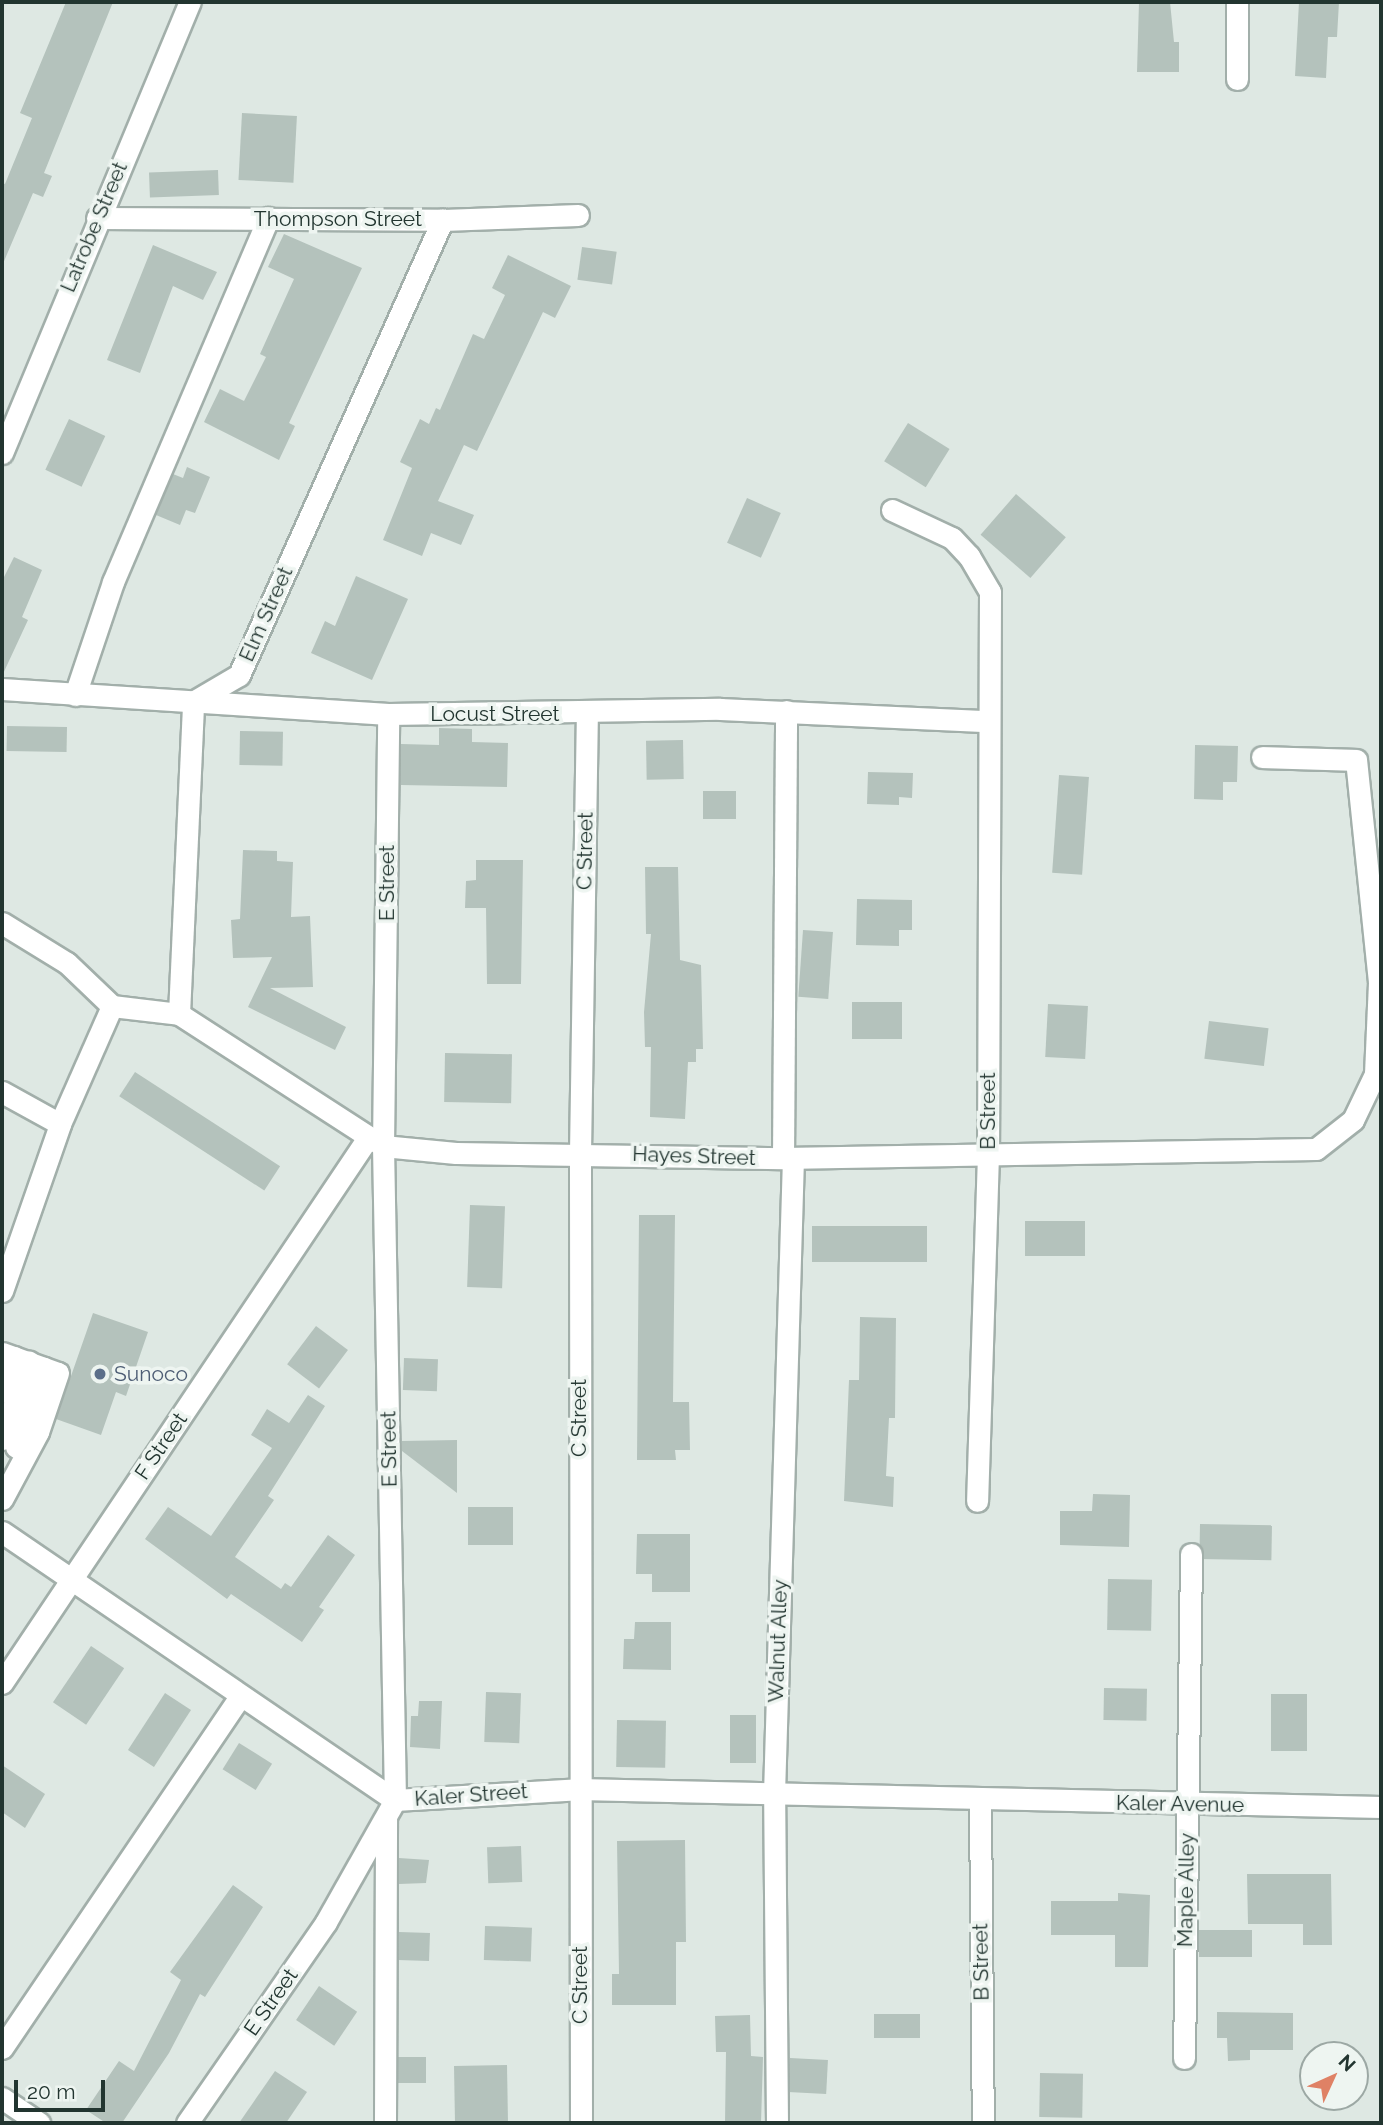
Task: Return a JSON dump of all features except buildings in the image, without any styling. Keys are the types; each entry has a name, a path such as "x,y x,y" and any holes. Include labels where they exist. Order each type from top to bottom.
{"street":[{"name":"Latrobe Street","path":"2,453 97,218 190,2"},
{"path":"1237,2 1237,79"},
{"name":"Thompson Street","path":"97,218 443,220 578,215"},
{"path":"75,695 113,582 268,218"},
{"name":"Elm Street","path":"193,702 239,675 443,220"},
{"name":"B Street","path":"892,510 952,538 969,556 990,592 988,1154 977,1501"},
{"name":"Locust Street","path":"2,689 388,714 786,711 988,721"},
{"path":"179,1014 193,702"},
{"name":"Walnut Alley","path":"777,2123 774,1794 788,1158 786,711"},
{"name":"C Street","path":"581,2123 578,1789 580,1153 587,713"},
{"name":"E Street","path":"187,2123 326,1922 391,1808 375,1143 388,714"},
{"name":"Hayes Street","path":"112,1006 179,1014 375,1143 456,1153 788,1158 1316,1149 1353,1121 1375,1074 1379,982 1356,760 1262,757"},
{"path":"2,923 67,963 112,1006 60,1124 2,1291"},
{"path":"2,1092 60,1124"},
{"name":"F Street","path":"2,1683 375,1143"},
{"path":"2,1392 22,1360"},
{"path":"2,1499 22,1360"},
{"path":"12,1444 58,1373 22,1360"},
{"name":"Kaler Street","path":"2,1532 240,1696 391,1808 578,1789 980,1801"},
{"name":"Maple Alley","path":"1184,2058 1191,1554"},
{"path":"2,2048 240,1696"},
{"name":"B Street","path":"980,1801 983,2123"},
{"name":"Kaler Avenue","path":"980,1801 1381,1807"},
{"path":"384,2123 391,1808"},
{"path":"2,2098 39,2123"}],"place":[{"name":"Sunoco","path":"100,1374"}]}
